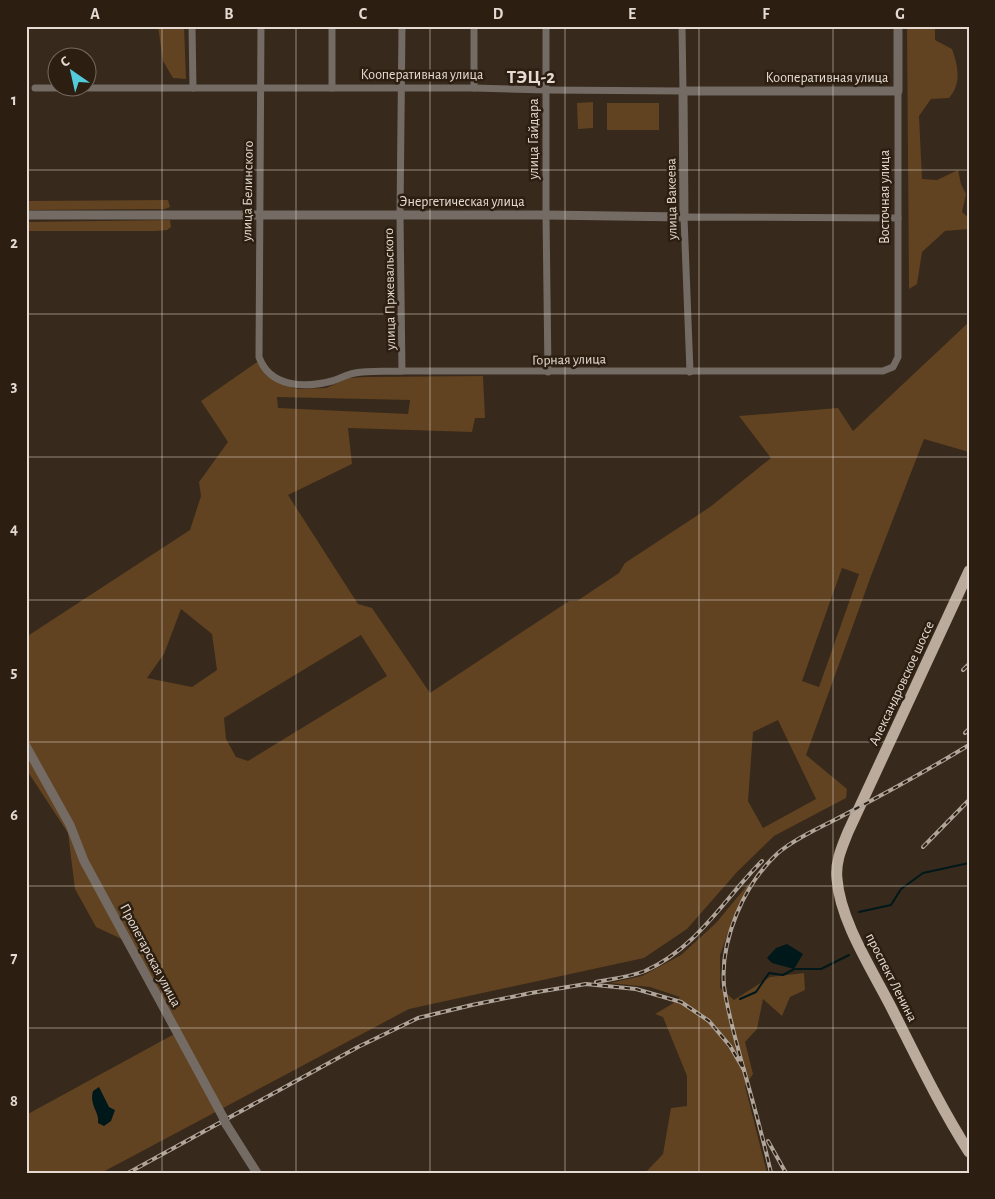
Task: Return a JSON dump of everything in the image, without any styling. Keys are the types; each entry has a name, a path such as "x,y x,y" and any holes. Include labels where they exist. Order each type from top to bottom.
{"main road":[{"name":"Александровское шоссе","path":"861,806 969,571"},
{"name":"проспект Ленина","path":"861,806 840,852 837,866 839,893 856,940 934,1091 969,1152"}],"street":[{"path":"192,26 193,88"},
{"name":"улица Белинского","path":"259,356 261,26"},
{"path":"332,26 332,88"},
{"name":"улица Пржевальского","path":"402,26 400,215 402,371"},
{"path":"474,26 474,88"},
{"name":"улица Гайдара","path":"546,26 548,372"},
{"name":"улица Вакеева","path":"682,26 684,217 690,372"},
{"name":"Восточная улица","path":"893,367 898,357 898,26"},
{"name":"Кооперативная улица","path":"35,88 474,88 683,91 898,91"},
{"name":"Энергетическая улица","path":"26,215 546,215 898,218"},
{"name":"Горная улица","path":"259,356 262,365 275,377 290,384 308,385 355,373 402,371 884,371 893,367"},
{"name":"Пролетарская улица","path":"26,746 70,825 84,861 225,1121 257,1173"}],"shaded area":[{"path":"158,26 184,26 186,79 173,78 163,61"},
{"path":"907,26 935,26 935,40 952,49 954,55 958,74 953,92 949,98 931,99 919,116 922,179 937,180 958,170 961,184 966,194 962,212 969,218 969,229 945,231 922,252 917,284 909,289"},
{"path":"593,102 593,128 578,129 577,103"},
{"path":"607,103 659,103 659,130 607,130"},
{"path":"168,200 170,207 165,209 26,210 26,201"},
{"path":"170,220 171,227 167,230 155,231 26,231 26,222"},
{"path":"969,322 969,452 924,439 871,576 806,755 847,789 846,798 774,836 737,872 687,929 644,958 409,1009 101,1173 26,1173 26,1115 178,1032 128,942 96,927 75,889 68,833 26,769 26,637 190,530 201,496 199,482 228,442 201,401 257,362 267,376 296,389 326,388 349,378 483,376 485,418 475,418 472,432 348,428 352,464 288,495 358,604 372,608 430,693 569,601 577,601 619,573 625,563 710,507 771,458 739,416 838,408 853,431","holes":["277,397 410,400 408,414 278,408","842,568 859,574 819,687 802,681","181,609 212,634 217,670 192,687 147,678 164,654","361,635 387,676 248,761 236,757 226,739 224,718","778,720 816,799 763,828 748,801 753,732"]},
{"path":"750,882 720,955 720,988 734,1000 770,977 804,973 805,990 790,997 782,1016 763,999 757,1029 745,1042 753,1074 745,1086 767,1173 645,1173 663,1154 671,1108 687,1106 687,1076 663,1017 655,1014 680,997 650,987 610,983 642,976 681,955 716,923"}],"water":[{"path":"787,944 803,954 794,969 772,963 767,958 776,948"},
{"path":"99,1087 109,1107 115,1110 111,1121 104,1126 98,1123 98,1115 92,1101 93,1091"}],"waterway":[{"path":"859,912 891,905 901,889 923,873 969,863"},
{"path":"740,999 756,992 769,973 783,975 794,969 821,969 849,955"}],"railway":[{"path":"963,670 969,664"},
{"path":"965,733 969,729"},
{"path":"771,1173 731,1021 724,986 726,950 737,914 755,880 785,847 969,745"},
{"path":"923,847 969,800"},
{"path":"596,982 645,971 664,961 709,922 762,861"},
{"path":"128,1173 358,1047 418,1018 531,993 586,984 636,989 681,1002 709,1021 730,1046 744,1070"},
{"path":"768,1141 786,1173"}],"district":[{"name":"ТЭЦ-2","path":"531,76"}]}
